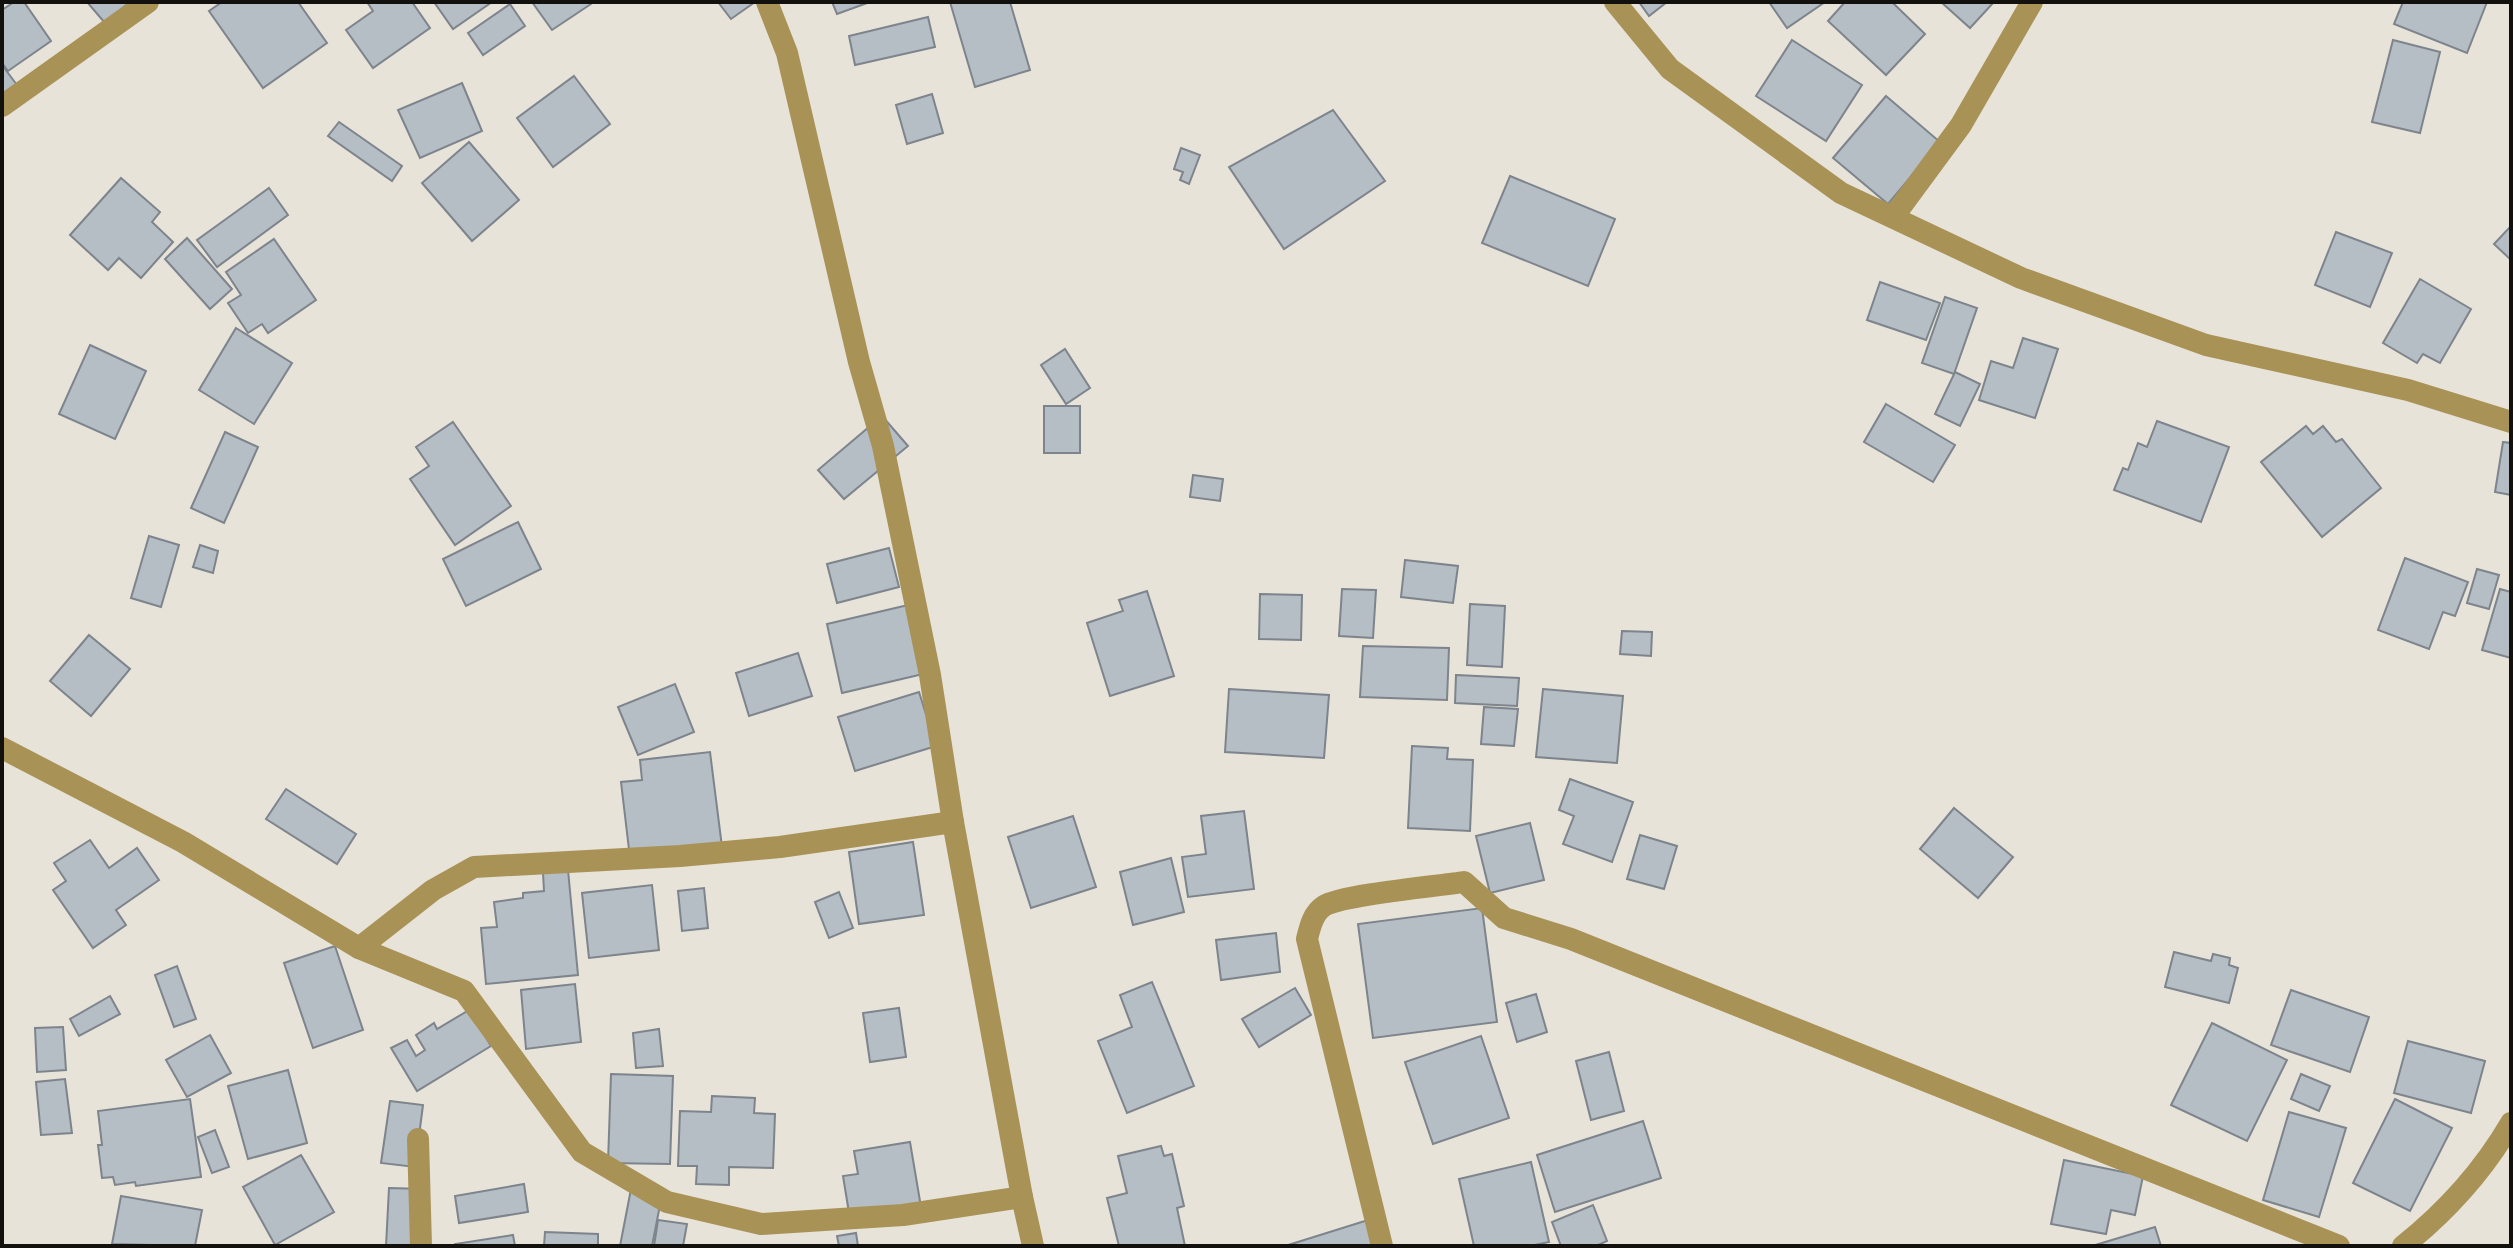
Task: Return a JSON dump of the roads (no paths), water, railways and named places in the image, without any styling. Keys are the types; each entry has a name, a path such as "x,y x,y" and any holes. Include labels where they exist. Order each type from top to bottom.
{"street":[{"path":"2,106 148,2"},
{"path":"767,2 787,53 859,362 883,446 930,675 953,822 1033,1246"},
{"path":"1615,2 1670,69 1841,193 2021,278 2206,345 2408,390 2511,422"},
{"path":"1894,216 1961,125 2032,2"},
{"path":"2,748 183,842 359,948 464,991 582,1152 667,1202 761,1224 903,1215 1022,1197"},
{"path":"359,948 433,890 474,867 723,852 953,822"},
{"path":"1382,1246 1307,939 1311,921 1324,906 1464,882 1504,918 1586,945 2339,1246"},
{"path":"2403,1246 2436,1220 2490,1158 2511,1123"},
{"path":"418,1139 421,1246"}]}
